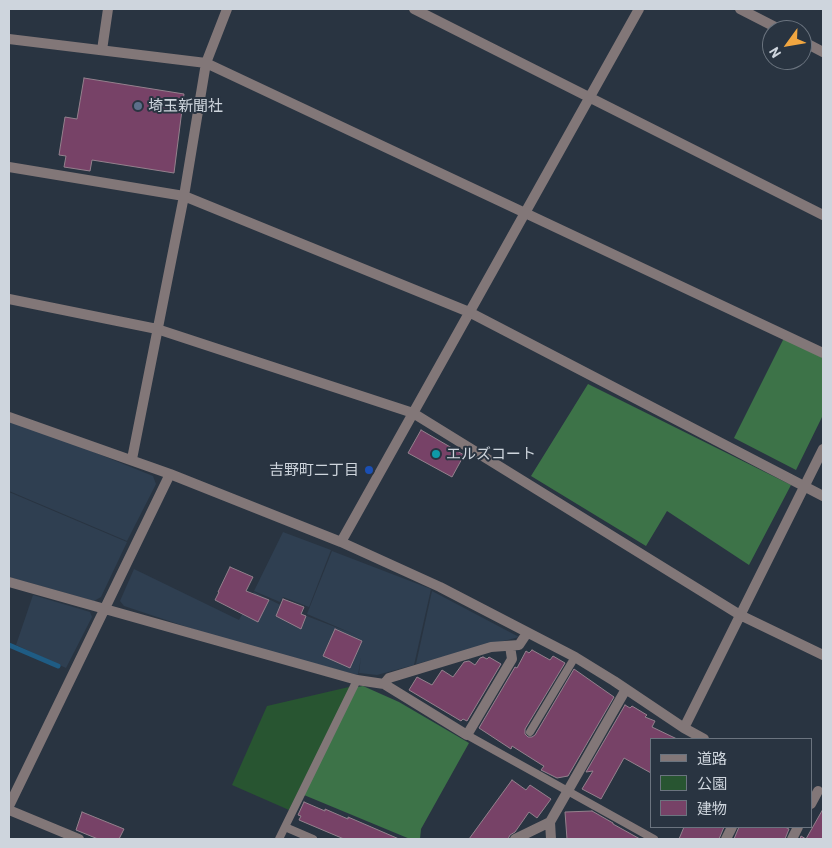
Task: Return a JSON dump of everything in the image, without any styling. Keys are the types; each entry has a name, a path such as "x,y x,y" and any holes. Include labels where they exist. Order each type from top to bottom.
{"street":[{"path":"102,50 108,9"},
{"path":"132,459 184,196 206,63 227,9"},
{"path":"414,9 823,216"},
{"path":"341,542 588,97 639,9"},
{"path":"740,9 762,20"},
{"path":"9,39 206,63 823,353"},
{"path":"9,167 184,196 469,312 823,496"},
{"path":"9,299 157,329 413,414 740,615 823,655"},
{"path":"9,417 132,459 341,542 440,587 575,657 702,738"},
{"path":"684,728 823,449"},
{"path":"9,806 170,474"},
{"path":"9,582 357,680 384,684 467,734 512,659 510,646"},
{"path":"384,684 389,678 492,647 519,645 527,633"},
{"path":"551,839 550,822 626,689"},
{"path":"9,810 79,839"},
{"path":"515,839 550,822"}],"lane":[{"path":"530,732 575,657"},
{"path":"279,839 357,680"},
{"path":"467,734 654,839"},
{"path":"285,827 313,839"}],"shaded area":[{"path":"9,420 153,476 156,484 127,541 9,491"},
{"path":"9,492 127,542 101,597 94,601 9,577"},
{"path":"283,532 331,550 309,607 283,597 280,602 254,591"},
{"path":"332,551 431,589 414,665 377,675 359,673 361,657 358,675 235,643 124,606 120,601 134,569 239,620 254,592 291,610 356,635 307,614"},
{"path":"432,591 519,637 416,664"},
{"path":"33,595 90,612 92,617 66,668 16,645"}],"green space":[{"path":"784,338 823,358 823,415 796,470 734,438"},
{"path":"588,384 791,485 749,565 667,511 646,546 531,476"},
{"path":"363,686 399,702 469,743 421,829 420,839 410,839 304,795 357,687"},
{"path":"349,687 350,690 289,810 232,785 267,706"}],"building":[{"path":"84,78 184,94 174,173 92,160 90,171 64,167 66,156 59,155 65,117 77,119"},
{"name":"エルズコート","path":"421,430 464,455 452,477 408,453"},
{"path":"230,567 253,577 246,591 269,600 258,622 215,600"},
{"path":"283,599 304,607 301,614 306,616 301,629 276,616"},
{"path":"335,629 362,641 350,668 323,656"},
{"path":"532,650 550,660 553,656 565,663 525,729 525,734 528,737 535,735 574,669 614,697 568,776 557,778 541,770 544,766 512,746 511,749 479,728 515,667 517,668 526,651 529,653"},
{"path":"483,657 487,659 489,657 501,664 467,721 463,719 461,721 409,690 417,677 432,685 442,670 453,677 464,662 469,661 475,665"},
{"path":"625,705 630,708 632,706 647,715 645,717 655,721 652,727 675,738 650,738 650,772 624,758 601,799 582,789 593,771 586,772"},
{"path":"512,780 526,790 530,785 551,799 537,818 529,812 508,839 469,839"},
{"path":"304,802 348,819 348,817 399,839 344,839 299,820 301,816 298,815"},
{"path":"823,809 823,839 806,839"},
{"path":"592,811 640,839 567,839 565,812"},
{"path":"82,812 124,829 119,839 98,839 76,830"},
{"path":"684,828 724,828 719,839 679,839"},
{"path":"739,828 789,829 785,839 734,839"}],"waterway":[{"path":"9,645 58,666"}],"place":[{"name":"埼玉新聞社","path":"138,106"},
{"name":"エルズコート","path":"436,454"},
{"name":"吉野町二丁目","path":"369,470"}]}
